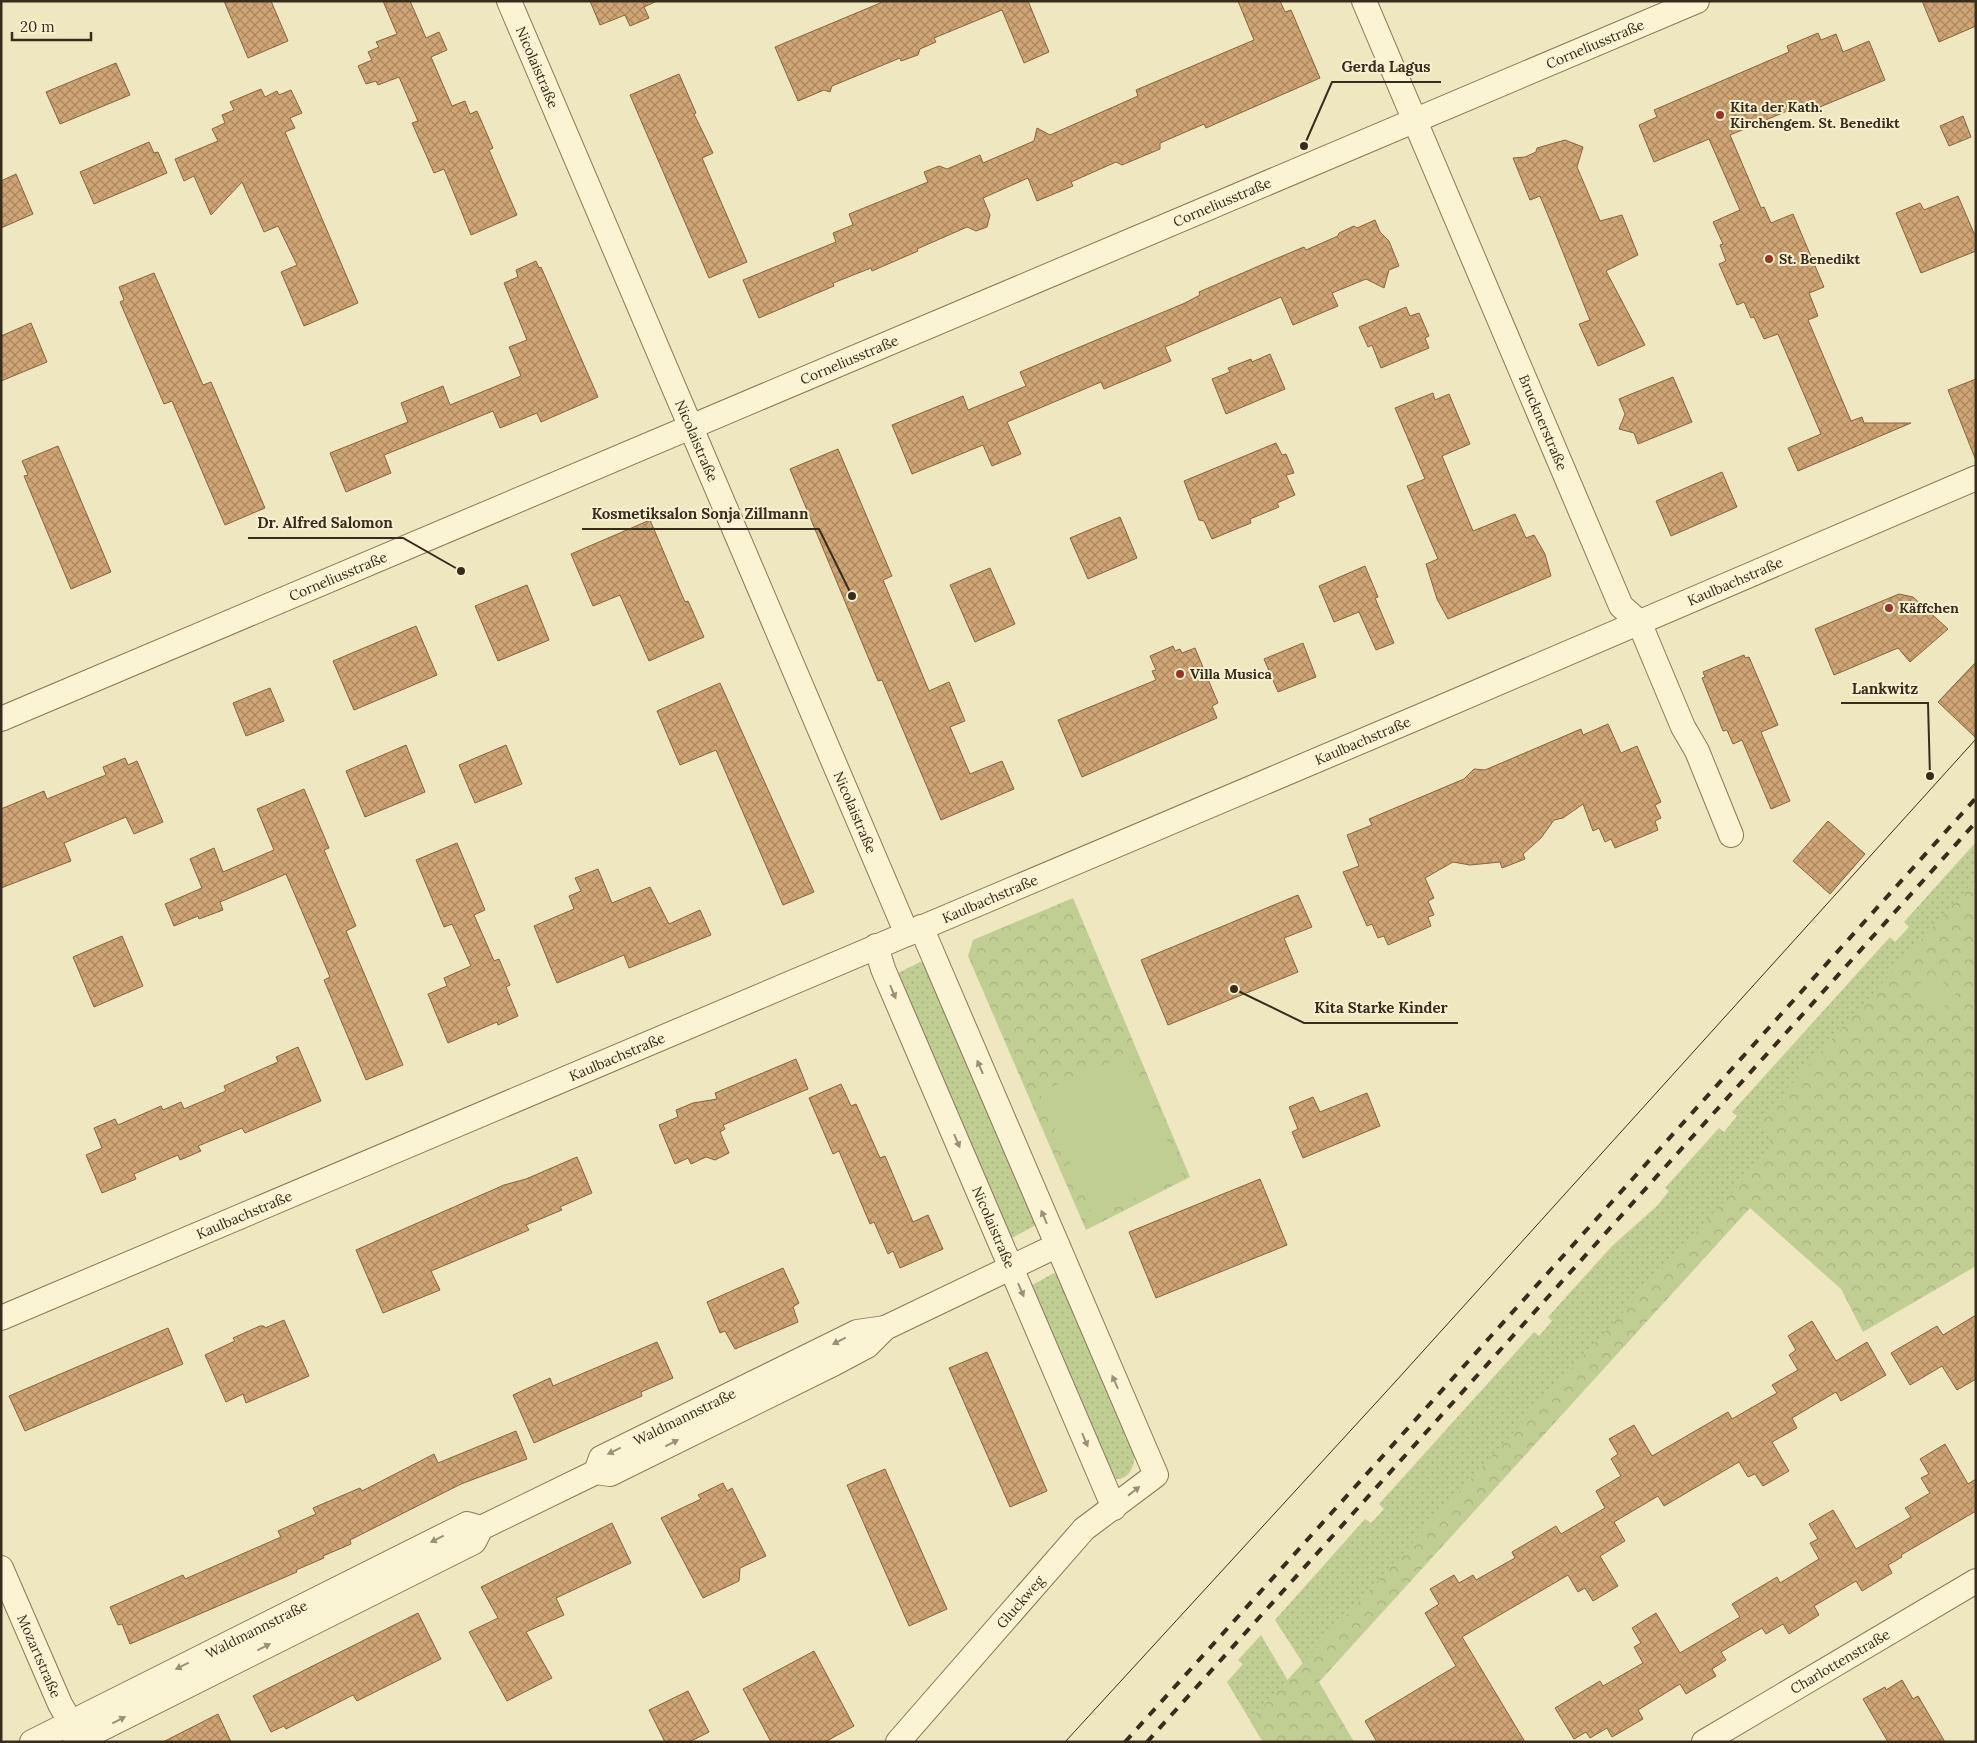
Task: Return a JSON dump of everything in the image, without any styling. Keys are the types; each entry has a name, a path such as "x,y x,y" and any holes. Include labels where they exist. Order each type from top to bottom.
{"street":[{"name":"Nicolaistraße","path":"509,1 692,427 1156,1475"},
{"name":"Brucknerstraße","path":"1364,1 1621,606 1639,622 1683,727 1697,751 1731,835"},
{"name":"Corneliusstraße","path":"1,719 1698,1"},
{"name":"Kaulbachstraße","path":"1,1318 1976,478"},
{"name":"Nicolaistraße","path":"876,946 883,969 1114,1508"},
{"name":"Waldmannstraße","path":"32,1742 77,1736 474,1542 481,1528 596,1472 601,1458 784,1377 857,1332 885,1328 1056,1246"},
{"name":"Gluckweg","path":"898,1742 1084,1529 1156,1475"},
{"name":"Mozartstraße","path":"1,1568 60,1704 77,1736"},
{"name":"Charlottenstraße","path":"1704,1742 1976,1581"}],"green space":[{"path":"1976,842 1976,972 1870,1075 1304,1665 1275,1620 1365,1519 1371,1523 1384,1509 1379,1504 1534,1332 1539,1336 1552,1321 1548,1317 1612,1246 1657,1206 1669,1191 1665,1188 1719,1128 1724,1132 1737,1116 1732,1112 1890,937 1895,942 1909,927 1904,922"},
{"path":"1976,879 1976,1266 1863,1332 1841,1289 1750,1208 1319,1682 1354,1742 1263,1742 1250,1721 1773,1148 1760,1119"},
{"path":"1073,898 1190,1177 1086,1230 968,956 973,940"},
{"path":"920,962 925,964 1036,1225 1012,1238 1008,1238 896,974"},
{"path":"1931,971 1956,994 1935,1016 1911,994"},
{"path":"1129,1054 1183,1177 1093,1216 1039,1092"},
{"path":"1054,1273 1057,1274 1135,1456 1131,1470 1122,1478 1113,1479 1030,1286"},
{"path":"1261,1635 1324,1742 1263,1742 1227,1682 1243,1664 1238,1660"}],"building":[{"path":"224,1 271,1 288,41 248,58"},
{"path":"383,1 410,1 426,38 439,32 447,50 431,57 452,106 465,101 470,114 477,111 493,148 489,150 517,215 471,235 444,169 434,173 412,123 418,121 399,77 378,85 376,81 366,84 358,66 372,60 368,52 379,47 376,42 397,34"},
{"path":"590,1 657,1 644,7 649,18 630,26 625,15 600,25"},
{"path":"885,1 1028,1 1049,52 1024,63 1002,10 934,38 936,42 920,49 918,55 901,61 900,58 832,86 830,92 824,90 798,101 775,47"},
{"path":"1238,1 1280,1 1285,12 1291,10 1320,78 1206,128 1204,124 1160,143 1160,149 1122,165 1116,162 1071,182 1073,186 1037,201 1028,178 983,198 990,215 987,227 976,231 967,227 872,271 871,268 833,283 834,286 759,318 743,280 836,242 833,233 853,225 849,214 928,182 924,172 939,166 947,169 980,155 983,163 1034,141 1037,128 1050,135 1138,96 1136,90 1254,40"},
{"path":"1922,1 1976,1 1976,26 1939,42"},
{"path":"1818,33 1821,40 1836,34 1843,52 1869,41 1885,80 1815,109 1811,101 1730,135 1761,208 1764,207 1771,223 1793,214 1824,287 1809,293 1818,316 1808,320 1851,421 1862,417 1864,423 1911,423 1798,471 1788,448 1821,434 1778,334 1764,339 1754,317 1751,318 1744,302 1737,305 1719,264 1726,261 1720,245 1723,244 1713,222 1740,210 1709,139 1654,162 1639,125 1657,117 1654,110 1789,52 1787,46"},
{"path":"116,63 130,95 60,124 46,92"},
{"path":"679,74 696,113 694,114 713,153 702,158 747,262 709,278 630,95"},
{"path":"261,89 265,97 277,91 279,95 291,90 302,113 290,118 295,128 285,132 358,303 304,326 281,272 297,265 278,226 264,232 242,182 211,215 194,176 184,181 175,159 218,141 212,129 225,123 222,115 234,110 230,102"},
{"path":"1963,116 1971,137 1949,146 1940,126"},
{"path":"1565,140 1583,147 1577,167 1600,221 1622,215 1638,255 1606,271 1645,345 1598,366 1579,324 1590,320 1552,225 1540,196 1530,200 1513,158 1525,157 1536,152 1537,148"},
{"path":"149,142 154,153 158,152 167,173 94,204 80,172"},
{"path":"16,174 33,214 1,228 1,181"},
{"path":"1958,196 1976,238 1976,251 1921,273 1896,213 1920,203 1924,210"},
{"path":"1375,220 1380,232 1389,241 1399,266 1389,270 1384,288 1366,279 1332,293 1338,306 1293,325 1281,297 1165,347 1171,361 1104,389 1101,382 1007,422 1021,454 992,466 983,445 912,474 892,425 963,396 968,410 1026,386 1020,372 1185,303 1200,295 1199,292 1261,265 1304,247 1306,250 1338,236 1339,233 1354,226 1357,228"},
{"path":"536,261 539,268 541,267 598,397 541,422 537,413 500,428 493,411 384,455 391,473 346,492 330,453 408,422 401,403 443,386 450,405 521,376 509,347 527,340 504,283 518,277 516,270"},
{"path":"154,273 203,385 211,382 265,508 225,525 172,401 164,404 120,302 124,300 119,287"},
{"path":"1406,307 1410,316 1419,313 1429,336 1425,338 1429,348 1381,368 1372,345 1368,347 1359,327"},
{"path":"31,323 47,362 1,381 1,336"},
{"path":"1270,354 1285,389 1226,414 1212,379 1230,372 1228,368 1251,359 1252,362"},
{"path":"1673,377 1692,422 1638,444 1634,433 1619,429 1625,414 1619,399"},
{"path":"1976,379 1976,458 1975,458 1948,390"},
{"path":"1433,393 1435,400 1449,394 1470,444 1442,456 1473,531 1515,514 1526,538 1534,535 1545,554 1551,576 1448,619 1437,599 1426,564 1438,559 1407,486 1425,479 1395,408"},
{"path":"1276,443 1282,455 1286,454 1294,473 1286,475 1295,495 1277,503 1279,507 1250,519 1251,523 1212,539 1204,521 1199,520 1184,481"},
{"path":"58,446 111,572 71,589 24,476 28,475 22,461"},
{"path":"838,449 892,576 883,580 929,691 949,682 965,721 950,727 970,774 1002,761 1014,789 941,820 882,680 878,681 790,469"},
{"path":"1722,472 1737,507 1671,536 1656,501"},
{"path":"1120,517 1137,558 1088,579 1070,538"},
{"path":"650,520 685,602 688,601 704,637 649,661 620,595 593,606 571,554"},
{"path":"1365,566 1378,597 1375,598 1394,643 1376,650 1359,612 1334,622 1319,586"},
{"path":"990,568 1015,624 975,642 950,585"},
{"path":"527,585 549,640 498,661 475,606"},
{"path":"1899,594 1913,597 1948,629 1910,662 1898,648 1834,675 1815,629"},
{"path":"416,626 437,675 354,710 333,661"},
{"path":"1303,643 1316,677 1278,692 1264,659"},
{"path":"1173,646 1175,651 1180,649 1182,653 1195,648 1218,703 1212,706 1217,718 1082,777 1058,720 1156,680 1152,671 1156,670 1150,656"},
{"path":"1744,655 1745,658 1749,657 1778,725 1761,732 1790,801 1771,809 1742,740 1733,744 1727,730 1723,731 1702,678 1705,677 1703,672"},
{"path":"1976,662 1976,738 1938,702"},
{"path":"720,683 814,892 783,905 716,750 680,765 657,711"},
{"path":"270,688 284,721 246,736 233,703"},
{"path":"1608,724 1621,753 1637,746 1661,802 1655,805 1661,818 1655,821 1658,830 1615,848 1611,839 1605,842 1599,828 1593,831 1583,804 1563,818 1554,820 1541,838 1523,854 1525,859 1502,868 1500,862 1470,865 1453,862 1425,878 1434,898 1428,901 1434,915 1428,917 1431,926 1388,945 1384,936 1378,938 1372,924 1367,926 1343,872 1359,866 1347,835 1372,825 1369,819 1464,779 1474,769 1485,770 1581,729 1583,735"},
{"path":"406,745 425,792 365,817 346,771"},
{"path":"506,745 522,784 475,803 459,765"},
{"path":"125,758 128,765 137,761 163,822 134,834 126,817 64,843 71,861 1,888 1,809 44,791 47,799 106,775 103,767"},
{"path":"304,789 329,848 324,850 356,926 346,931 403,1065 366,1080 324,980 330,977 286,874 220,902 223,910 199,919 198,916 174,926 165,904 202,888 190,859 214,848 223,872 274,850 257,809"},
{"path":"1828,821 1865,854 1830,894 1793,861"},
{"path":"457,843 485,910 474,915 494,961 499,959 510,985 506,987 518,1016 498,1025 497,1022 448,1043 428,994 447,986 444,978 471,966 452,924 444,927 416,860"},
{"path":"598,869 612,903 650,887 669,924 700,910 711,935 629,968 624,955 557,983 534,926 574,909 569,896 581,891 575,878"},
{"path":"1298,895 1312,927 1284,938 1298,972 1168,1025 1141,960"},
{"path":"122,936 143,986 94,1007 73,957"},
{"path":"298,1047 321,1101 245,1133 242,1128 198,1146 201,1151 180,1160 178,1155 134,1174 136,1179 102,1193 86,1155 102,1148 94,1128 115,1119 118,1125 161,1106 163,1110 181,1102 184,1109 226,1091 224,1086 278,1062 276,1057"},
{"path":"796,1059 808,1089 723,1125 725,1129 720,1132 729,1153 715,1160 706,1157 691,1164 688,1158 675,1164 659,1125 678,1117 676,1110 693,1103 717,1099 715,1093"},
{"path":"841,1084 851,1106 856,1104 880,1158 885,1156 913,1222 928,1215 943,1249 900,1268 893,1251 888,1254 874,1222 870,1224 839,1151 833,1154 809,1098"},
{"path":"1367,1093 1380,1126 1303,1158 1292,1132 1298,1129 1289,1107 1313,1097 1320,1112"},
{"path":"577,1157 592,1193 560,1207 562,1210 526,1225 529,1230 431,1271 440,1290 383,1313 356,1250 504,1185 526,1179"},
{"path":"1260,1179 1287,1245 1156,1298 1129,1232"},
{"path":"783,1268 799,1303 793,1307 798,1322 735,1349 725,1331 720,1333 707,1302"},
{"path":"1976,1315 1976,1379 1957,1390 1942,1366 1910,1385 1891,1353 1937,1326 1943,1335"},
{"path":"284,1320 309,1376 246,1403 243,1394 226,1402 205,1355 235,1341 233,1338 260,1326 265,1328"},
{"path":"1812,1321 1836,1361 1867,1342 1886,1375 1841,1401 1836,1392 1792,1418 1797,1428 1772,1442 1789,1471 1763,1486 1755,1474 1748,1477 1739,1462 1664,1506 1658,1496 1614,1522 1625,1541 1600,1556 1618,1586 1593,1601 1585,1588 1578,1592 1568,1575 1462,1637 1525,1742 1377,1742 1365,1721 1456,1666 1425,1613 1439,1604 1430,1589 1454,1575 1459,1583 1473,1575 1476,1580 1515,1558 1512,1552 1556,1526 1561,1534 1605,1508 1596,1491 1621,1476 1611,1459 1618,1454 1609,1439 1634,1425 1652,1456 1728,1412 1732,1419 1777,1393 1772,1385 1798,1370 1789,1355 1796,1350 1788,1336"},
{"path":"168,1328 183,1364 25,1431 9,1396"},
{"path":"657,1342 673,1378 641,1392 642,1396 534,1443 513,1395 550,1378 553,1386"},
{"path":"987,1352 1047,1491 1010,1507 949,1368"},
{"path":"516,1431 527,1459 461,1484 350,1540 351,1544 296,1570 297,1572 130,1644 122,1624 118,1625 110,1607 183,1575 185,1579 281,1537 278,1531 316,1514 313,1508 360,1488 362,1491 434,1454 438,1463"},
{"path":"1945,1444 1968,1484 1976,1479 1976,1511 1901,1555 1902,1557 1888,1565 1892,1573 1862,1591 1856,1581 1814,1606 1819,1615 1789,1634 1783,1624 1766,1634 1762,1628 1721,1652 1726,1660 1712,1669 1716,1676 1686,1694 1680,1684 1638,1710 1643,1719 1612,1737 1607,1728 1590,1738 1586,1732 1574,1739 1555,1708 1600,1681 1603,1686 1643,1663 1634,1647 1641,1643 1632,1628 1656,1613 1680,1653 1740,1617 1732,1604 1777,1577 1780,1583 1819,1559 1810,1543 1818,1539 1809,1524 1833,1510 1856,1549 1911,1517 1905,1508 1930,1493 1921,1478 1929,1474 1920,1459"},
{"path":"885,1469 947,1609 909,1626 847,1485"},
{"path":"723,1483 727,1491 732,1488 766,1556 740,1568 739,1581 703,1598 661,1518 701,1499 698,1495"},
{"path":"612,1523 631,1563 556,1598 564,1615 526,1632 552,1678 507,1701 469,1632 498,1618 481,1587"},
{"path":"418,1613 441,1659 357,1701 353,1695 286,1729 284,1726 271,1732 253,1696"},
{"path":"814,1651 854,1726 825,1742 771,1742 743,1689"},
{"path":"1902,1680 1913,1699 1918,1696 1945,1742 1888,1742 1863,1699 1885,1687 1886,1690"},
{"path":"688,1691 709,1732 689,1742 665,1742 649,1710"},
{"path":"218,1714 231,1742 163,1742"}],"tram line":[{"path":"1065,1742 1396,1381 1976,739"}],"railway":[{"path":"1125,1742 1976,798"},
{"path":"1147,1742 1976,822"}],"place":[{"name":"Kita der Kath. Kirchengem. St. Benedikt","path":"1720,115"},
{"name":"Gerda Lagus","path":"1304,146"},
{"name":"St. Benedikt","path":"1769,259"},
{"name":"Dr. Alfred Salomon","path":"461,571"},
{"name":"Kosmetiksalon Sonja Zillmann","path":"852,596"},
{"name":"Käffchen","path":"1889,608"},
{"name":"Villa Musica","path":"1180,674"},
{"name":"Lankwitz","path":"1930,776"},
{"name":"Kita Starke Kinder","path":"1234,989"}]}
